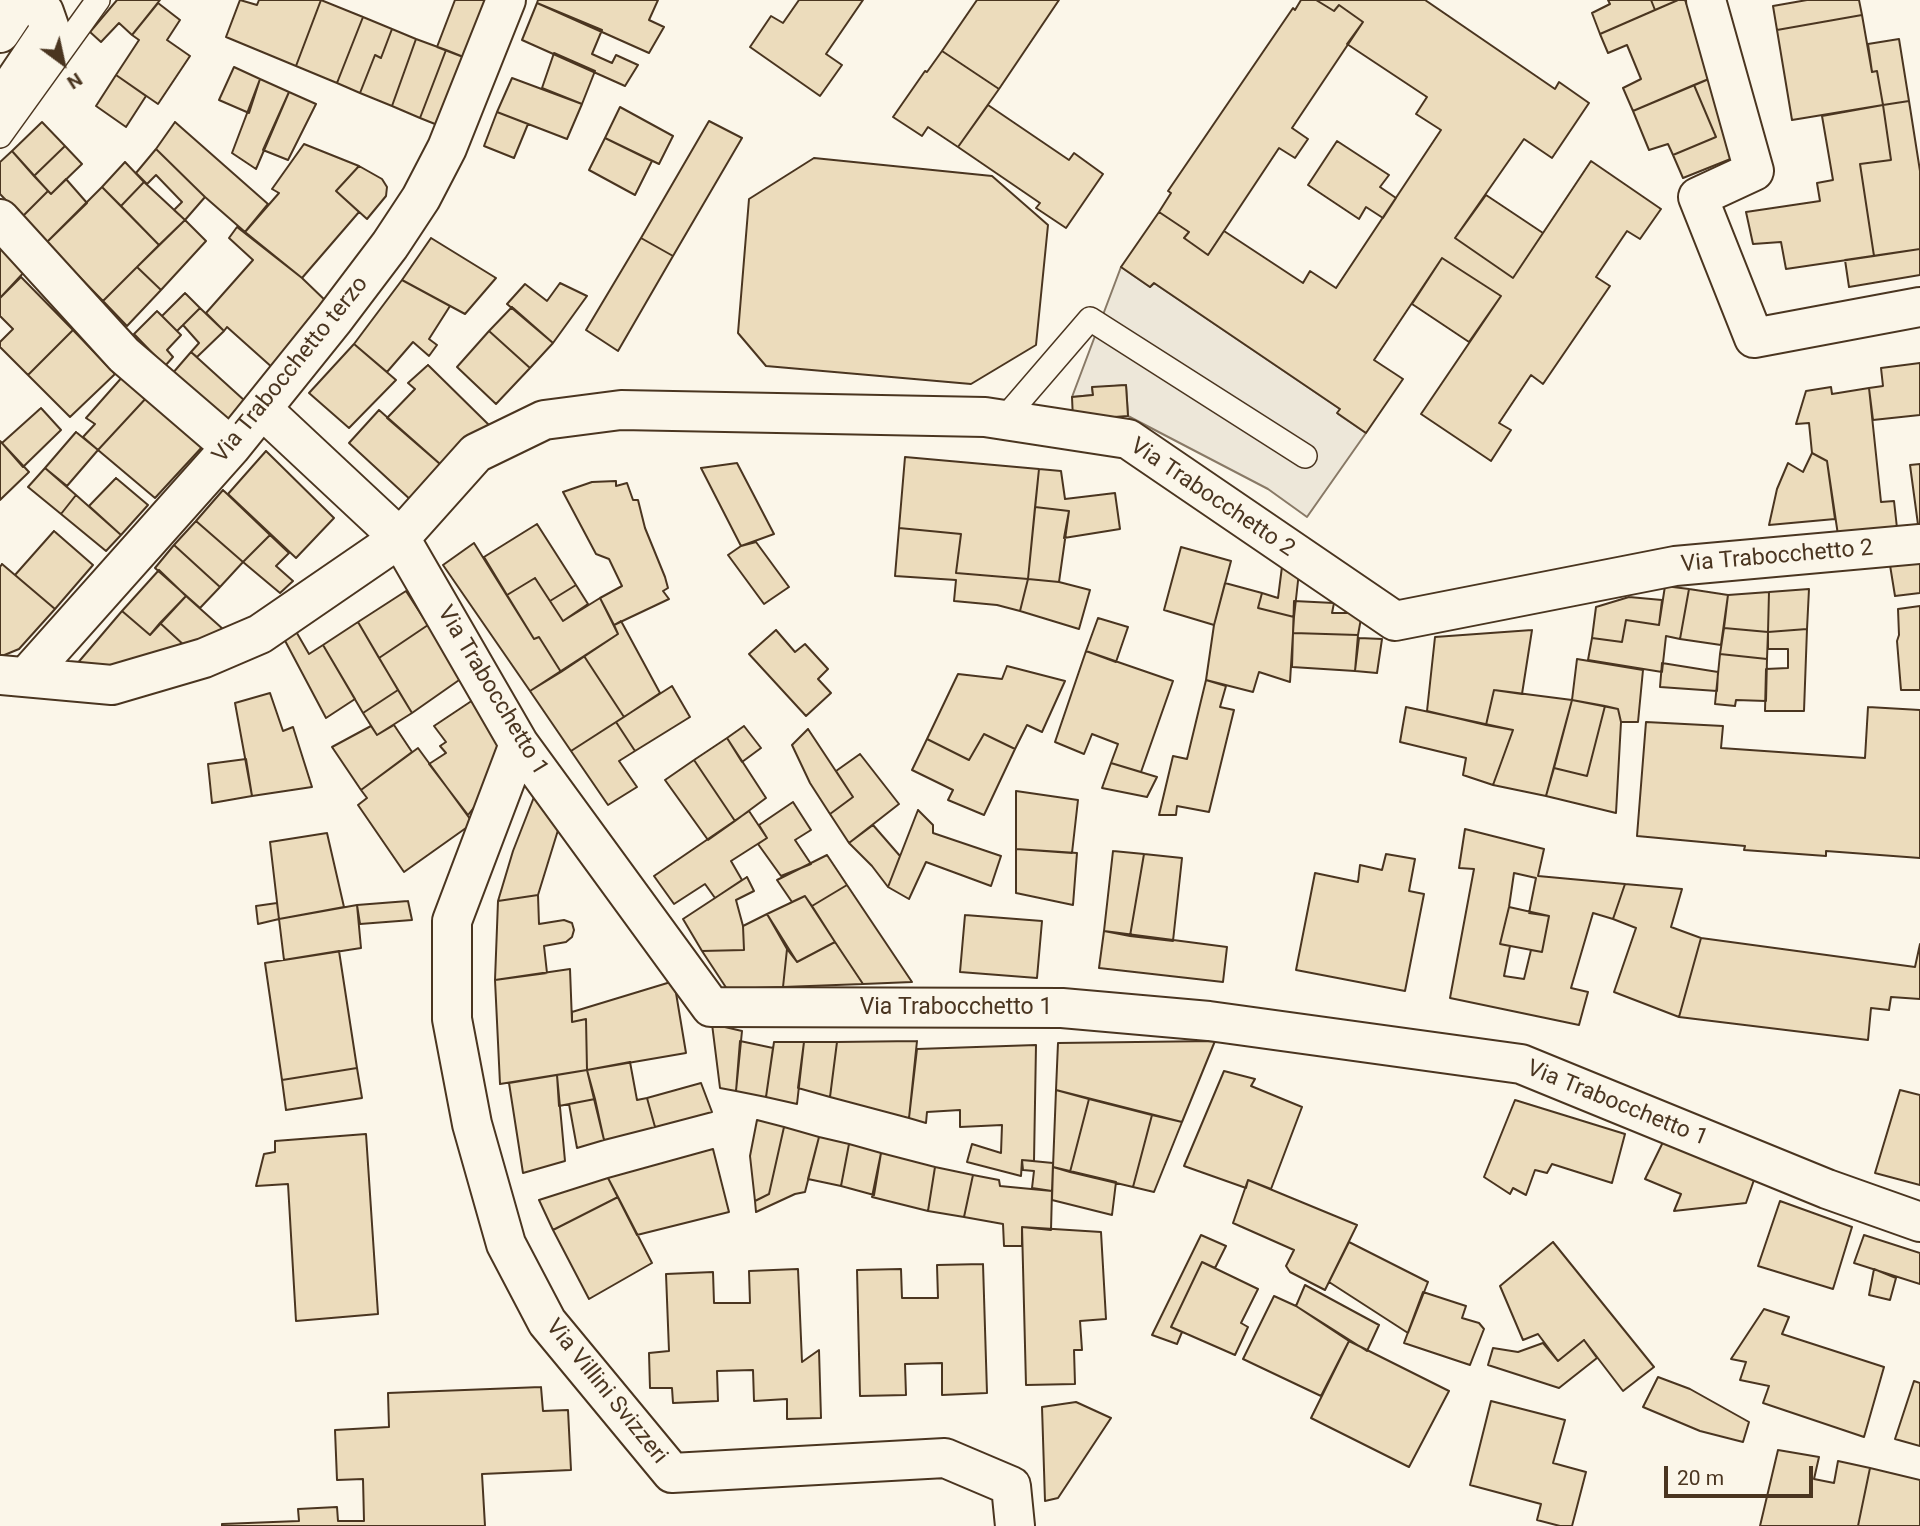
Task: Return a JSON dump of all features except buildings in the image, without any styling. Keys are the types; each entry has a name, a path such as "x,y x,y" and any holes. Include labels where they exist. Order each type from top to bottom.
{"street":[{"name":"Via Trabocchetto terzo","path":"13,676 231,447 390,245 421,198 447,149 506,0"},
{"path":"1706,0 1754,171 1698,197 1754,338 1920,307"},
{"path":"0,33 18,6 32,4 44,12 50,29 0,103"},
{"path":"0,219 124,355 231,447"},
{"name":"Via Trabocchetto 1","path":"262,408 400,538 519,744 711,1007 1062,1008 1209,1021 1521,1064 1827,1189 1920,1222"},
{"name":"Via Trabocchetto 2","path":"13,676 112,685 204,658 260,634 400,538 476,453 544,420 621,410 985,417 1128,439 1395,621 1675,566 1920,544"},
{"name":"Via Villini Svizzeri","path":"519,744 452,921 452,1019 472,1124 506,1244 547,1322 672,1473 944,1458 1011,1486 1015,1526"}],"lane":[{"path":"0,136 98,0"},
{"path":"1003,420 1090,319 1305,456"}],"shaded area":[{"path":"1121,267 1150,287 1154,283 1340,409 1338,414 1366,433 1307,517 1268,489 1128,416 1126,385 1092,388 1093,395 1072,397"}]}
